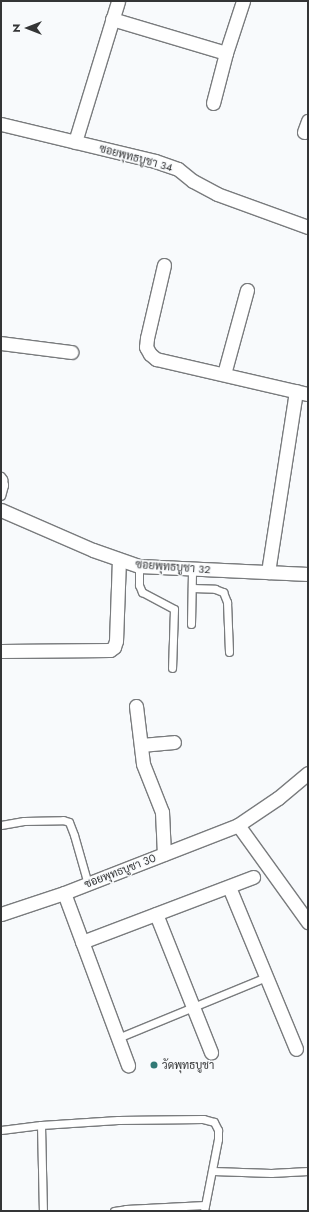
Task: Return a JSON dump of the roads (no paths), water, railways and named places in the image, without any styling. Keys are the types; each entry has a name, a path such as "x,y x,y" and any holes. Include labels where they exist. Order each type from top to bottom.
{"street":[{"path":"75,142 118,1"},
{"path":"212,103 243,1"},
{"path":"112,19 226,53"},
{"name":"ซอยพุทธบูชา 34","path":"1,124 155,161 178,169 193,181 217,194 308,227"},
{"path":"164,265 147,338 146,347 150,354 156,359 302,393 268,572"},
{"path":"224,374 247,290"},
{"path":"1,343 71,352"},
{"name":"ซอยพุทธบูชา 32","path":"1,510 119,560 139,566 192,570 308,574"},
{"path":"1,651 110,650 114,647 116,641 119,560"},
{"path":"136,706 143,764 162,812 164,854"},
{"path":"141,745 174,742"},
{"name":"ซอยพุทธบูชา 30","path":"1,914 88,884 238,825 278,798 308,773"},
{"path":"238,825 308,922"},
{"path":"82,942 253,877"},
{"path":"229,887 296,1049"},
{"path":"64,893 128,1065"},
{"path":"156,914 211,1052"}],"lane":[{"path":"1,476 4,479 4,485 1,496"},
{"path":"139,566 138,585 142,592 174,609 172,668"},
{"path":"191,624 192,570"},
{"path":"192,588 215,589 223,592 227,602 229,652"},
{"path":"1,825 63,820 68,822 74,835 88,884"},
{"path":"118,1038 266,977"},
{"path":"1,1130 41,1125 118,1120 195,1119 214,1122 218,1130 218,1139 213,1171 204,1208 126,1209 114,1211"},
{"path":"41,1125 43,1211"},
{"path":"213,1171 270,1173 308,1171"}],"place":[{"name":"วัดพุทธบูชา","path":"154,1065"}]}
